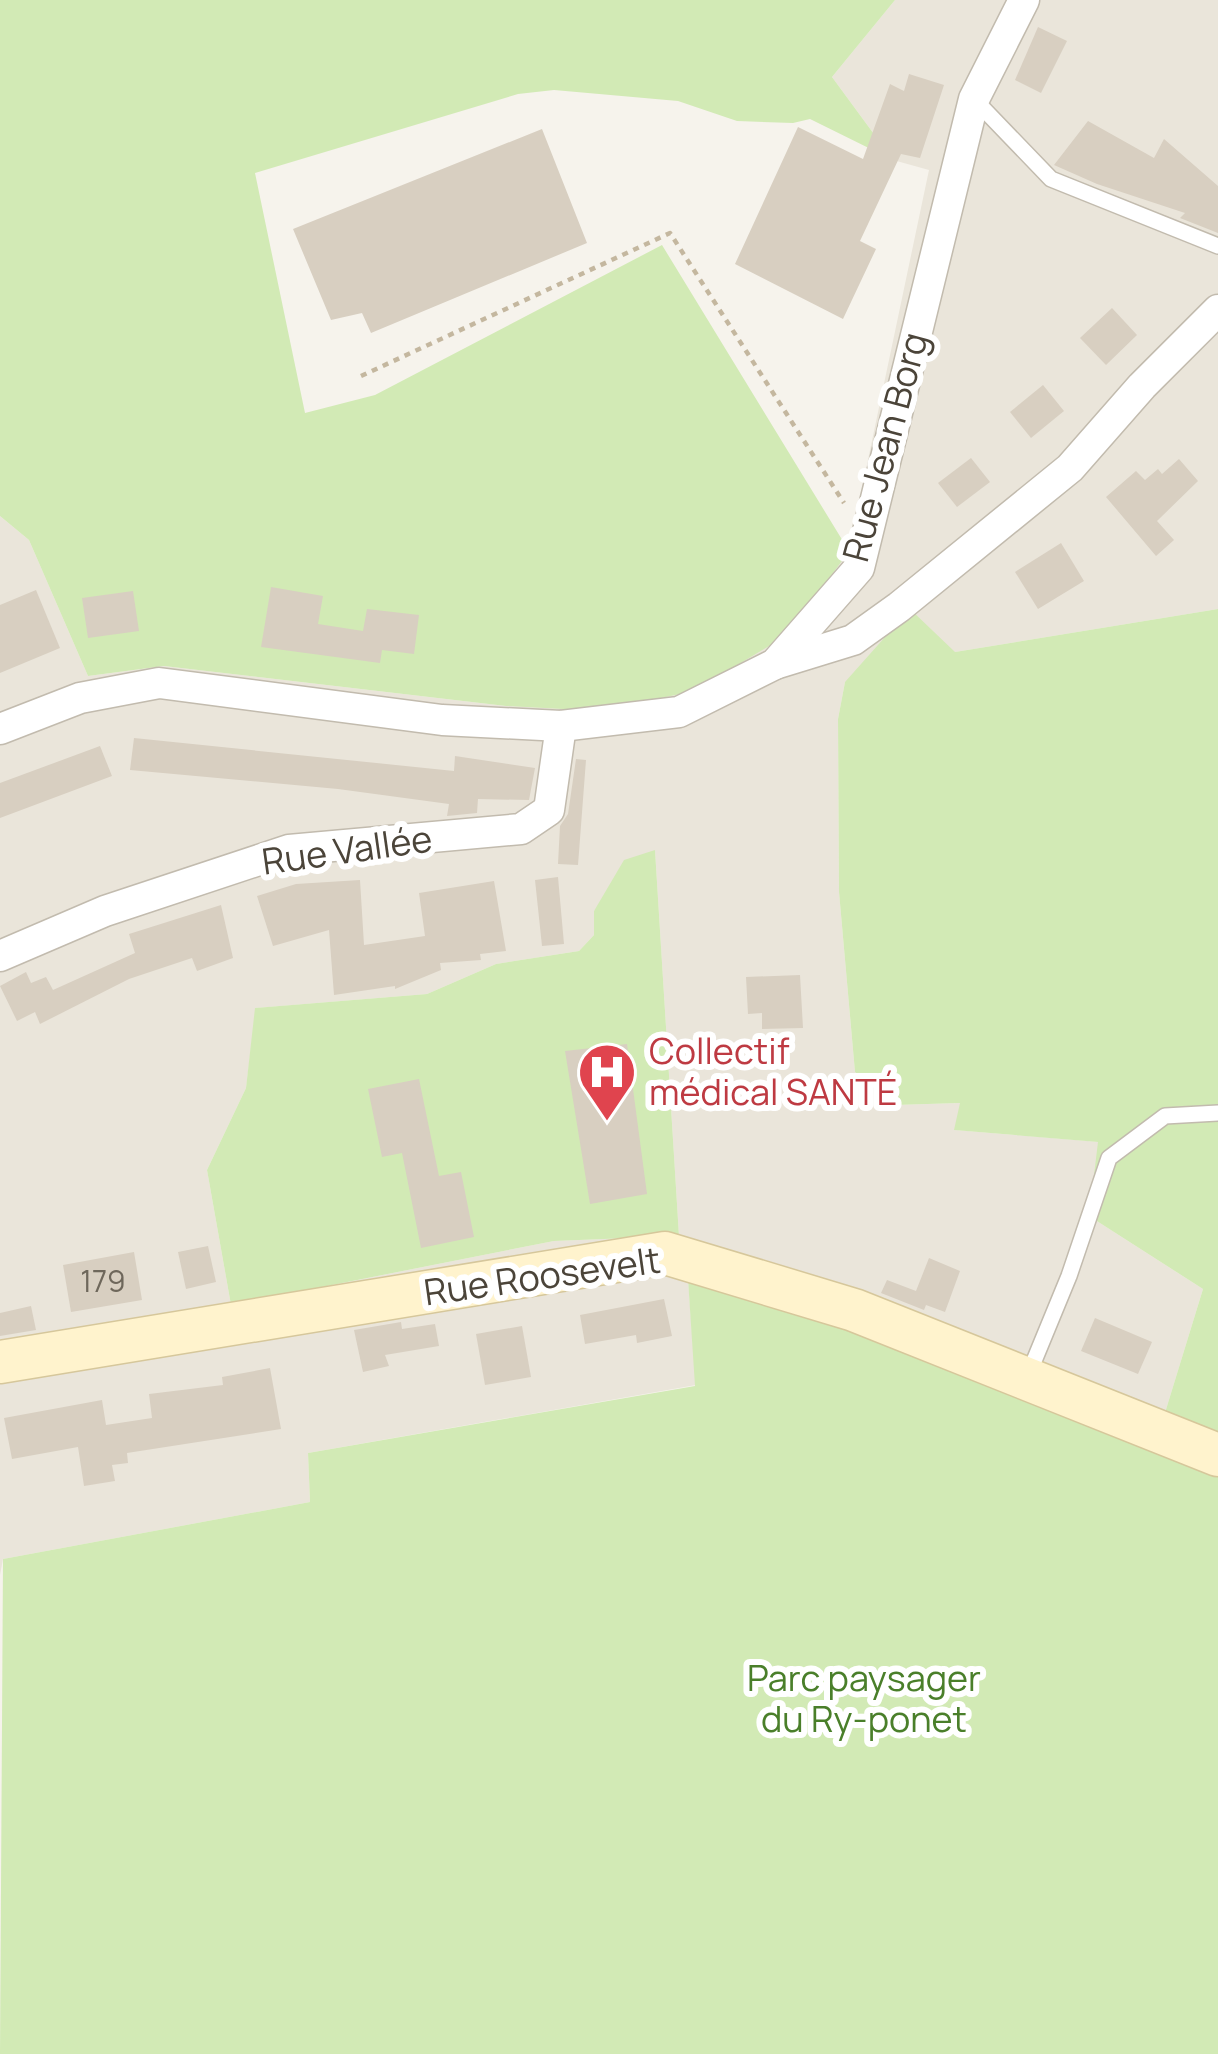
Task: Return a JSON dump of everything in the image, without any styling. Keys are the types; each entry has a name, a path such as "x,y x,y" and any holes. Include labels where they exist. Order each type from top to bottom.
{"main road":[{"name":"Rue Roosevelt","path":"0,1362 665,1253 854,1310 1218,1455"}],"street":[{"name":"Rue Jean Borg","path":"0,729 80,698 159,682 442,720 561,726 679,712 776,664 863,553 974,99 1024,0"},
{"path":"776,664 853,640 899,607 1070,468 1218,310"},
{"path":"863,553 899,607"},
{"name":"Rue Vallée","path":"0,956 105,911 289,850 521,829 549,810 561,726"}],"lane":[{"path":"974,99 1051,179 1218,246"},
{"path":"1026,1381 1069,1276 1109,1158 1166,1116 1218,1113"}],"path":[{"path":"361,376 670,233 863,553"}],"shaded area":[{"path":"895,0 1218,0 1218,609 955,652 845,682 838,719 839,892 855,1072 895,1105 961,1103 955,1130 1099,1142 1089,1216 1203,1289 1164,1416 688,1279 696,1385 308,1453 310,1502 3,1559 0,1575 0,516 29,540 88,676 164,666 506,706 849,550 929,170 893,160 832,77","holes":["655,850 679,1236 554,1241 231,1305 207,1170 246,1088 256,1008 427,994 496,964 579,951 594,935 594,911"]}],"green space":[{"path":"0,0 895,0 832,77 893,160 810,119 737,121 678,101 554,90 518,94 255,173 305,413 375,395 662,245 849,551 789,634 694,691 600,711 506,706 164,666 88,676 29,540 0,516"},
{"path":"910,609 955,652 1218,609 1218,1437 1164,1416 1203,1289 1089,1216 1098,1142 954,1130 960,1103 895,1105 855,1072 839,892 838,719 845,682"},
{"path":"655,850 679,1236 554,1241 231,1305 207,1170 246,1088 255,1008 427,994 496,964 579,951 594,935 594,911 624,860"},
{"name":"Parc paysager du Ry-ponet","path":"665,1253 1218,1457 1218,2054 0,2054 3,1559 310,1502 308,1453 695,1386 688,1279"}],"building":[{"path":"1038,27 1067,41 1041,93 1015,80"},
{"path":"909,74 944,85 920,158 901,154 860,241 876,249 843,319 735,264 798,127 863,159 890,84 904,91"},
{"path":"1088,121 1154,158 1164,139 1218,186 1218,233 1180,218 1185,213 1054,165"},
{"path":"542,129 587,243 371,333 362,313 331,320 293,229"},
{"path":"1112,308 1137,335 1106,365 1080,338"},
{"path":"1043,385 1064,411 1031,438 1010,412"},
{"path":"971,458 990,482 957,507 938,483"},
{"path":"1179,459 1198,481 1157,521 1174,540 1156,556 1106,497 1136,471 1145,480 1158,469 1162,474"},
{"path":"1061,543 1084,581 1038,609 1015,572"},
{"path":"271,587 323,596 318,624 363,631 367,609 419,615 414,654 382,650 380,663 261,647"},
{"path":"36,590 60,648 0,673 0,605"},
{"path":"133,591 139,631 88,638 82,598"},
{"path":"134,738 454,771 455,756 535,768 529,800 478,799 477,813 447,816 449,804 130,770"},
{"path":"100,746 112,776 0,818 0,783"},
{"path":"576,759 586,760 578,865 558,864 560,826 568,814"},
{"path":"558,877 564,944 542,946 535,880"},
{"path":"360,880 364,945 425,936 419,893 494,881 506,951 480,954 481,960 440,963 441,970 395,989 334,995 329,930 273,946 257,896 296,884"},
{"path":"221,905 233,958 197,971 192,958 129,979 40,1024 35,1012 17,1021 0,986 26,972 31,983 46,977 53,990 135,953 129,934"},
{"path":"800,975 803,1028 762,1029 762,1013 748,1014 746,977"},
{"name":"Collectif médical SANTÉ","path":"627,1044 647,1194 590,1204 565,1051"},
{"path":"419,1079 439,1176 461,1172 474,1237 421,1248 402,1153 382,1157 368,1089"},
{"path":"208,1246 216,1282 186,1289 178,1252"},
{"path":"134,1252 142,1300 71,1312 63,1265"},
{"path":"929,1258 960,1271 945,1312 926,1305 924,1310 881,1293 887,1280 916,1291"},
{"path":"664,1299 672,1336 637,1343 636,1335 585,1344 580,1315"},
{"path":"31,1306 36,1330 0,1336 0,1313"},
{"path":"1095,1318 1152,1342 1138,1374 1081,1351"},
{"path":"401,1322 402,1329 435,1324 439,1346 385,1355 389,1366 363,1372 354,1330"},
{"path":"522,1326 531,1377 485,1385 476,1334"},
{"path":"270,1368 281,1429 127,1453 128,1463 112,1465 115,1481 84,1486 78,1447 12,1459 4,1418 102,1400 106,1425 152,1418 149,1394 223,1385 222,1377"}],"place":[{"name":"Collectif médical SANTÉ","path":"607,1123"}]}
